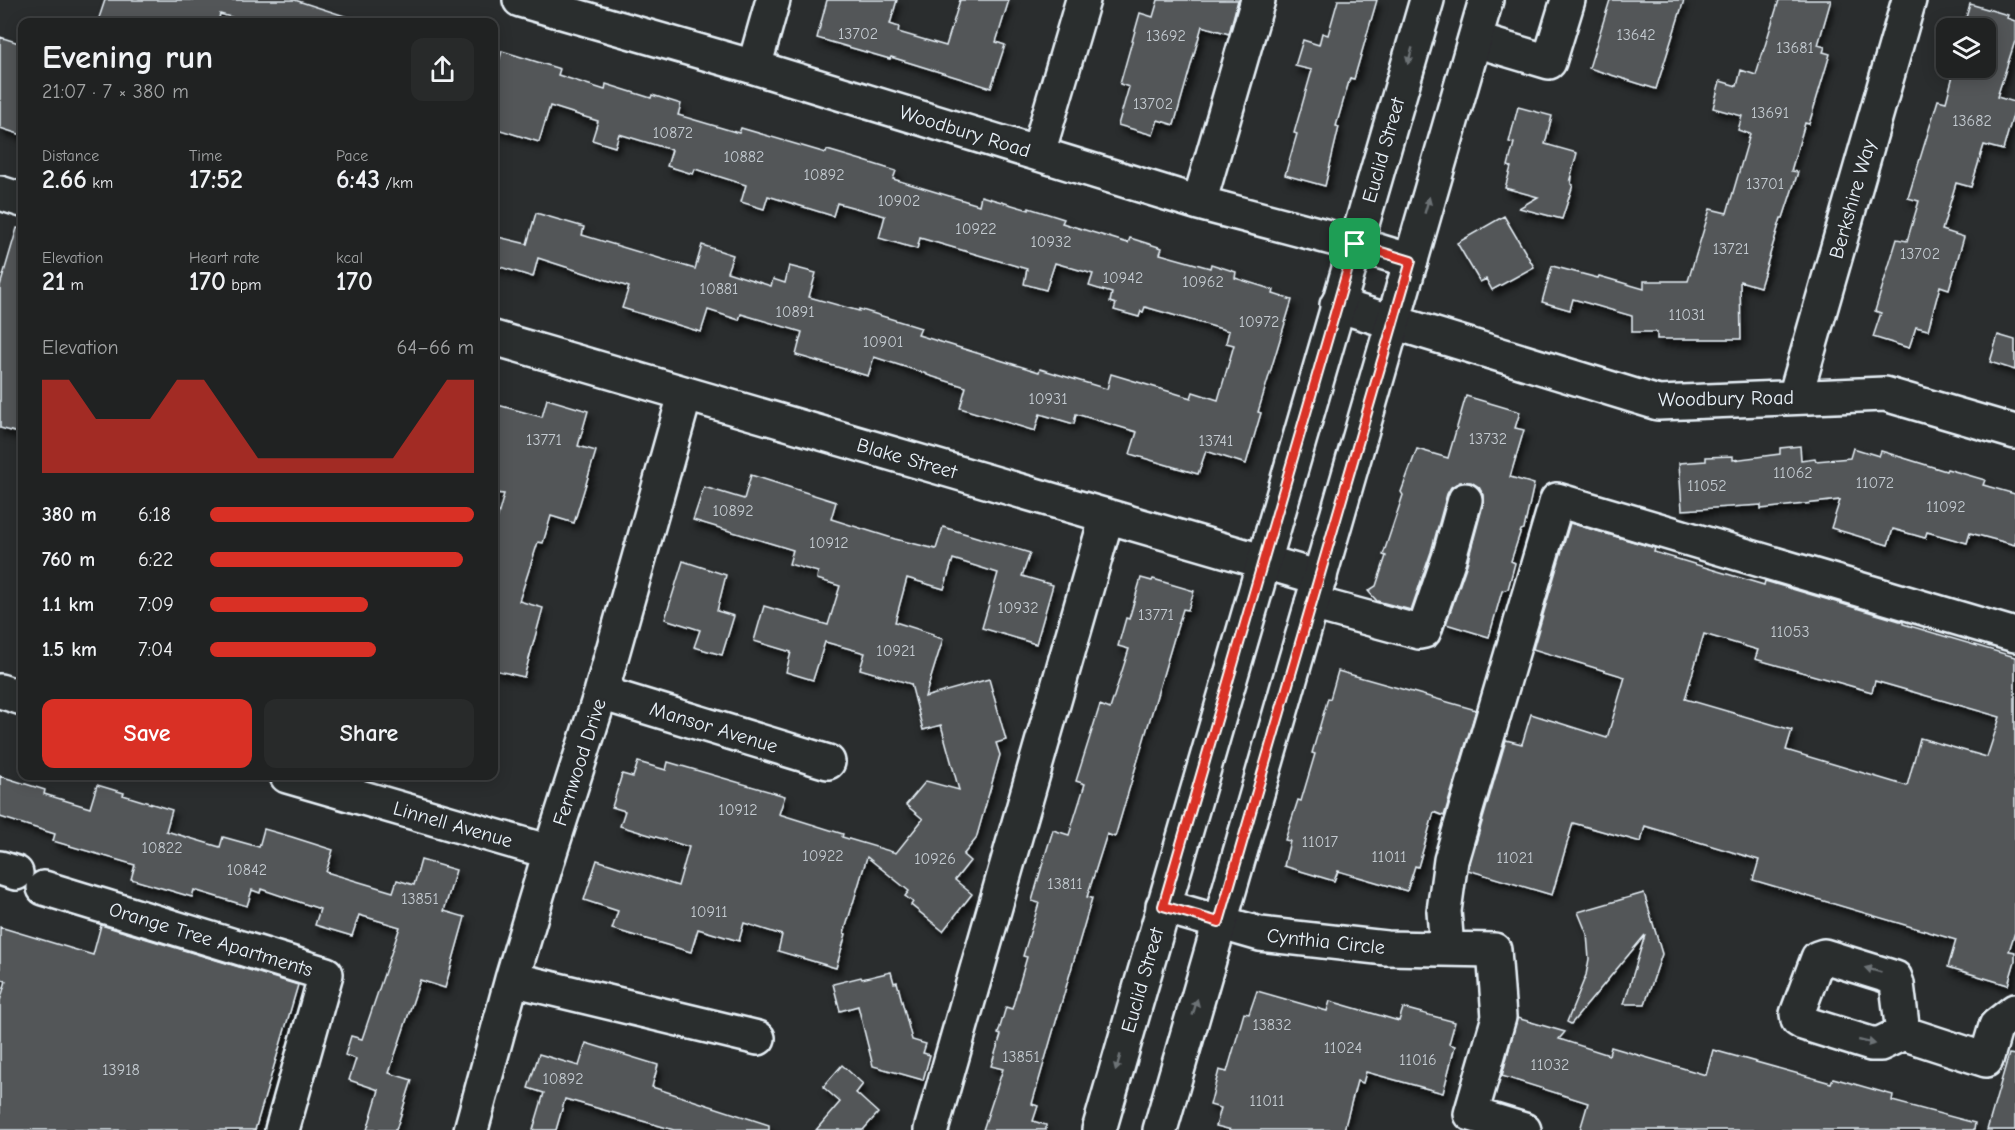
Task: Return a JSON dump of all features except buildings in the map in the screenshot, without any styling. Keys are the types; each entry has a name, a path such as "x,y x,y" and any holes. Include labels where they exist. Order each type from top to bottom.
{"street":[{"name":"Woodbury Road","path":"520,0 754,67 1199,203 1411,261"},
{"path":"754,67 773,0"},
{"path":"1038,153 1083,0"},
{"path":"1199,203 1257,0"},
{"name":"Euclid Street","path":"1099,1130 1427,0"},
{"path":"1160,1130 1486,0"},
{"path":"1474,40 1549,62 1568,0"},
{"name":"Berkshire Way","path":"1795,397 1909,0"},
{"path":"0,193 18,199"},
{"name":"Woodbury Road","path":"1337,305 1658,403 1885,394 2015,432"},
{"name":"Blake Street","path":"498,339 1263,561 1316,591 1419,632 1424,631 1466,500"},
{"name":"Fernwood Drive","path":"471,1130 512,979 601,693 686,394"},
{"path":"1447,949 1444,911 1451,860 1557,500 2015,635"},
{"path":"931,1130 1107,516"},
{"path":"0,692 18,697"},
{"name":"Mansor Avenue","path":"601,693 828,762"},
{"name":"Linnell Avenue","path":"301,780 550,852"},
{"name":"Orange Tree Apartments","path":"44,888 326,974 282,1130"},
{"name":"Cynthia Circle","path":"1163,906 1260,934 1386,948 1494,950 1499,1017 1471,1114 1524,1130"},
{"path":"512,979 758,1038"},
{"path":"1903,1033 1986,1059 1996,1026 2015,1011"}],"route":[{"path":"1355,244 1411,261 1219,922 1163,906 1355,244"}]}
